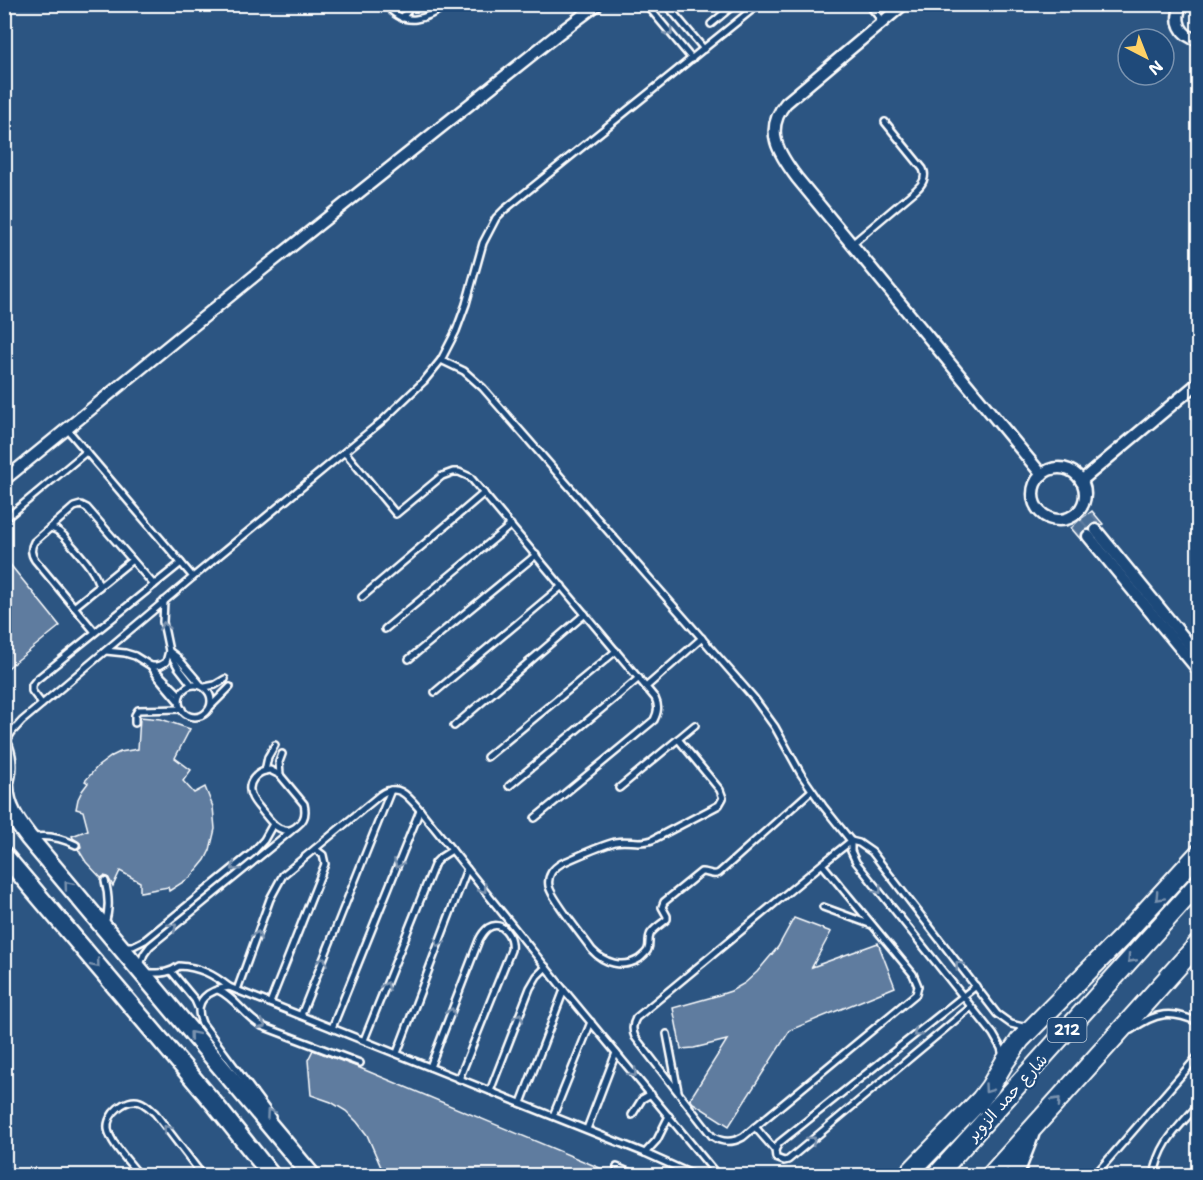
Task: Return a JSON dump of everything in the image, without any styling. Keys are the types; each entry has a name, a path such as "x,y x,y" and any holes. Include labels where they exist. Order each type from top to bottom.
{"main road":[{"path":"4,746 8,758 5,799 15,820 312,1176"},
{"path":"906,1176 981,1099 1020,1040 1121,938 1198,854"},
{"path":"4,855 213,1102 272,1176"},
{"name":"شارع حمد الزوير","path":"936,1176 1198,884"},
{"name":"212","path":"990,1176 1198,944"},
{"path":"213,1102 250,1139 282,1176"},
{"path":"1014,1176 1032,1129"}],"street":[{"path":"558,34 585,4"},
{"path":"4,480 258,273 598,4"},
{"path":"904,4 792,97 781,109 775,123 776,142 788,166 1042,475"},
{"path":"1182,4 1178,15 1179,26 1186,35 1198,40"},
{"path":"1081,481 1198,383"},
{"path":"1055,468 1064,469 1073,472 1081,481 1085,496 1082,505 1075,514 1066,519 1056,520 1047,517 1035,504 1034,486 1046,471 1055,468"},
{"path":"1082,505 1086,516"},
{"path":"1066,519 1077,524"},
{"path":"1198,655 1092,533 1198,670"}],"lane":[{"path":"386,4 393,12 409,20 430,15 448,4"},
{"path":"402,18 412,4"},
{"path":"646,4 692,59"},
{"path":"666,4 704,49"},
{"path":"711,24 735,4"},
{"path":"4,746 17,726 42,704 382,421 413,392 441,360 458,325 483,243 496,218 759,4"},
{"path":"868,4 883,22"},
{"path":"852,244 916,190 924,176 922,169 885,122"},
{"path":"441,360 464,371 483,388 754,698 784,742 811,790 850,841 856,862 998,1041 1004,1063"},
{"path":"67,429 193,577"},
{"path":"4,520 86,452"},
{"path":"345,452 396,514 447,473 459,472 474,481 657,702 654,720 535,818"},
{"path":"362,597 484,493"},
{"path":"95,632 31,554 34,542 74,507 81,505 90,510 154,585"},
{"path":"385,629 511,525"},
{"path":"51,528 64,536 93,572 99,587"},
{"path":"409,659 536,555"},
{"path":"74,607 132,560"},
{"path":"42,704 32,691 33,682 181,563"},
{"path":"435,692 562,586"},
{"path":"164,601 163,622 166,642 175,664 192,685"},
{"path":"454,726 585,614"},
{"path":"646,687 702,638"},
{"path":"106,651 135,656 151,666 180,695"},
{"path":"151,666 166,662 170,651"},
{"path":"170,651 207,690 212,698 210,708"},
{"path":"487,757 616,651"},
{"path":"151,666 189,716 199,717 208,712 230,687"},
{"path":"508,786 639,678"},
{"path":"180,706 180,695 185,688 192,685 215,685 225,679"},
{"path":"135,723 138,710 180,706"},
{"path":"619,788 695,725"},
{"path":"678,739 720,790 723,798 719,805 652,840 641,843 615,842 562,862 550,874 549,886 554,897 592,950 608,962 626,964 645,954 649,948 650,935 667,919 662,907 664,902 701,872 718,873 811,790"},
{"path":"265,771 268,757 276,746"},
{"path":"280,775 279,762 282,754"},
{"path":"292,830 278,828 252,798 251,783 257,774 265,771 276,772 280,775 301,799 305,808 304,819 297,827 150,946 142,959 140,972 163,973 179,966 190,966 215,975 229,987 586,1129 696,1176"},
{"path":"301,1015 391,790"},
{"path":"237,990 274,891 287,872 380,795 391,790 404,792 718,1176"},
{"path":"332,1028 420,810"},
{"path":"118,945 133,946 145,940 258,847 273,824"},
{"path":"29,838 53,837 76,845"},
{"path":"822,864 915,978 918,986 916,994 743,1137 733,1142 716,1139 634,1037 632,1029 634,1021 822,864 850,841"},
{"path":"850,841 860,843 872,852 997,1014 1019,1026 1032,1028"},
{"path":"270,1003 325,864 323,855 315,849"},
{"path":"364,1040 435,863 452,850"},
{"path":"397,1053 467,869"},
{"path":"103,927 109,908 105,882"},
{"path":"823,907 873,925"},
{"path":"430,1066 479,940 488,928 493,926 506,930 511,937 511,950 459,1079"},
{"path":"490,1091 530,988 546,967"},
{"path":"171,971 199,1008"},
{"path":"229,987 217,989 203,999 199,1004 200,1018 274,1119"},
{"path":"775,1150 779,1143 976,987"},
{"path":"217,989 228,995 252,1020 262,1026 360,1063"},
{"path":"521,1103 564,990"},
{"path":"755,1127 775,1150 776,1158 788,1160 971,1007"},
{"path":"1101,1052 1140,1024 1157,1016 1180,1015 1198,1022"},
{"path":"553,1116 591,1022"},
{"path":"667,1034 678,1093"},
{"path":"586,1129 616,1053"},
{"path":"1094,1176 1198,1056"},
{"path":"632,1114 642,1099 651,1094"},
{"path":"140,1176 111,1138 108,1128 113,1114 130,1101 146,1104 203,1176"},
{"path":"1154,1176 1158,1158 1169,1137 1198,1105"},
{"path":"645,1153 657,1140 669,1116"},
{"path":"281,1129 301,1163"},
{"path":"617,1167 638,1176"}],"building":[{"path":"1092,511 1103,524 1094,523 1089,529 1083,531 1082,541 1071,528"},
{"path":"4,557 60,626 4,671"},
{"path":"140,717 161,719 190,729 175,758 191,770 183,781 194,793 205,787 213,807 215,829 205,860 191,877 169,891 168,887 140,892 140,882 120,871 113,886 108,877 101,878 86,862 78,849 81,847 80,843 72,836 88,830 83,811 76,809 78,799 88,783 85,781 97,767 112,756 138,749"},
{"path":"794,918 831,932 812,967 878,943 895,987 790,1030 729,1126 690,1099 727,1040 681,1049 673,1008 731,991 745,983 778,947"},
{"path":"313,1050 619,1176 389,1176 381,1167 367,1135 357,1122 346,1111 331,1102 311,1095 308,1060"}],"tunnel":[{"path":"1086,516 1096,530"},
{"path":"1076,524 1088,536"}]}
